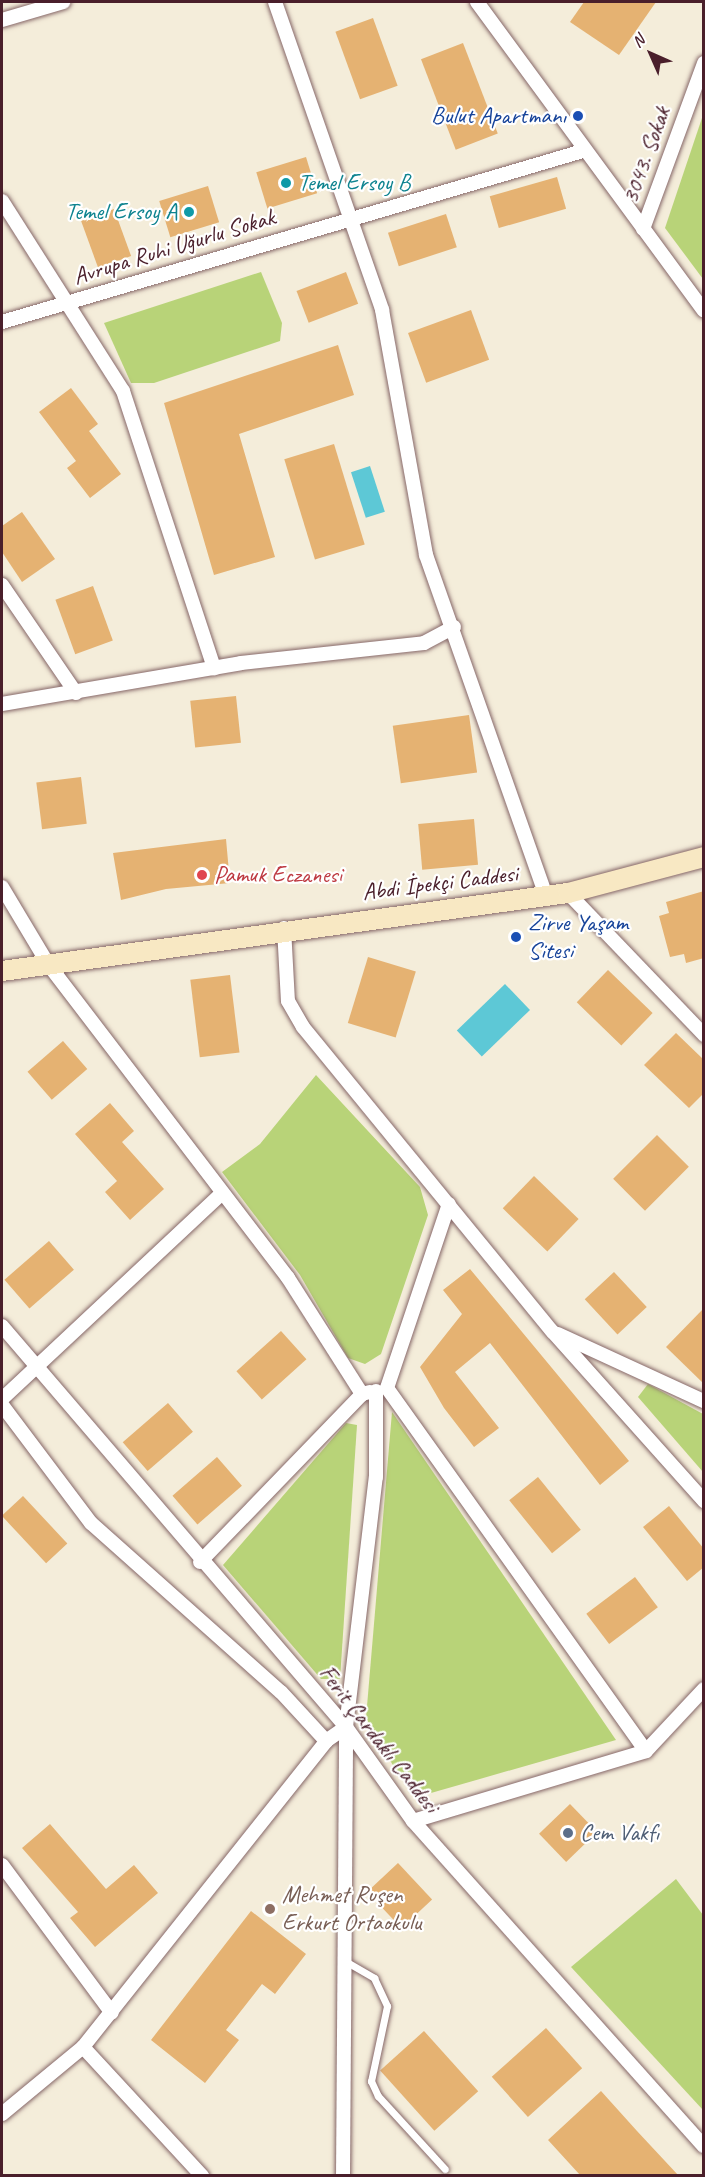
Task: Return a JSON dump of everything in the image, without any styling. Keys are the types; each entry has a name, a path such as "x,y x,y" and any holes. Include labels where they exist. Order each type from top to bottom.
{"main road":[{"name":"Abdi İpekçi Caddesi","path":"2,971 284,928 546,896 704,857"}],"street":[{"path":"2,20 63,2"},
{"path":"275,2 382,310 426,555 454,627 546,896"},
{"path":"477,2 583,151 704,311"},
{"name":"3043. Sokak","path":"643,229 704,63"},
{"name":"Avrupa Ruhi Uğurlu Sokak","path":"2,322 350,216 583,151"},
{"path":"2,201 70,303 123,391 214,668"},
{"path":"2,585 76,693"},
{"path":"2,704 214,668 424,643 454,627"},
{"path":"2,887 48,964 375,1391 646,1751"},
{"path":"567,892 704,1035"},
{"path":"284,928 288,1001 298,1018 553,1332 704,1502"},
{"path":"2,1400 36,1365 222,1193"},
{"path":"343,2175 346,1727 376,1477 375,1391 449,1204"},
{"name":"Ferit Çardaklı Caddesi","path":"2,1326 200,1562 346,1727 412,1821 704,2146"},
{"path":"553,1332 704,1401"},
{"path":"200,1562 375,1391"},
{"path":"2,1406 91,1523 281,1692 326,1741"},
{"path":"412,1821 646,1751 704,1689"},
{"path":"2,2115 83,2047 326,1741 346,1727"},
{"path":"2,1864 112,2013"},
{"path":"83,2047 202,2175"}],"lane":[{"path":"344,1961 374,1978 387,2006 371,2081 378,2096 445,2169"}],"green space":[{"path":"703,115 703,279 665,228"},
{"path":"261,272 282,323 280,341 154,383 131,383 104,323"},
{"path":"316,1075 420,1187 428,1215 381,1354 365,1364 348,1358 300,1275 222,1172 260,1144"},
{"path":"648,1384 703,1414 703,1472 638,1397"},
{"path":"392,1412 616,1740 424,1795 399,1776 366,1718"},
{"path":"346,1423 357,1425 340,1679 321,1679 223,1565"},
{"path":"676,1879 703,1915 703,2110 571,1967"}],"water":[{"path":"370,466 385,512 366,518 351,472"},
{"path":"505,984 530,1010 482,1056 457,1031"}],"building":[{"path":"584,2 656,2 619,55 570,22"},
{"path":"373,18 398,86 360,99 335,32"},
{"path":"463,43 498,134 456,150 421,59"},
{"name":"Temel Ersoy B","path":"306,157 317,193 267,209 256,172"},
{"path":"557,177 566,209 499,228 490,196"},
{"name":"Temel Ersoy A","path":"208,186 219,222 170,237 159,201"},
{"path":"114,209 131,256 98,268 81,221"},
{"path":"446,214 457,247 399,266 388,233"},
{"path":"346,272 358,304 309,323 297,291"},
{"path":"471,310 489,360 426,383 408,333"},
{"path":"338,345 354,395 239,434 275,557 214,575 164,403"},
{"path":"71,388 98,424 89,431 121,474 90,498 67,468 76,461 39,412"},
{"path":"334,444 365,544 315,560 284,459"},
{"path":"22,512 55,559 22,582 2,552 2,526"},
{"path":"93,586 113,641 75,654 55,600"},
{"path":"236,696 241,743 195,748 190,701"},
{"path":"469,715 477,772 401,783 393,726"},
{"path":"81,777 87,824 42,829 36,782"},
{"path":"474,819 478,865 422,870 418,824"},
{"path":"226,839 230,883 166,889 121,900 113,853"},
{"path":"704,891 704,958 686,963 684,954 670,957 659,916 669,913 666,902"},
{"path":"368,957 416,972 396,1038 348,1023"},
{"path":"608,970 653,1013 621,1045 577,1002"},
{"path":"230,975 240,1052 200,1057 190,980"},
{"path":"676,1033 704,1060 704,1093 689,1108 644,1065"},
{"path":"63,1041 87,1069 52,1100 28,1072"},
{"path":"110,1103 134,1131 122,1142 164,1189 130,1220 105,1192 117,1181 75,1134"},
{"path":"657,1135 689,1167 645,1211 613,1179"},
{"path":"534,1176 579,1219 547,1251 503,1208"},
{"path":"49,1241 74,1270 29,1308 4,1280"},
{"path":"470,1269 629,1461 600,1485 490,1343 455,1372 499,1428 474,1447 444,1408 420,1367 462,1314 443,1290"},
{"path":"614,1272 647,1307 617,1334 585,1299"},
{"path":"704,1308 704,1384 666,1347"},
{"path":"281,1331 306,1359 262,1399 236,1371"},
{"path":"168,1403 193,1432 148,1471 123,1442"},
{"path":"217,1457 242,1486 197,1524 172,1496"},
{"path":"538,1477 581,1530 552,1553 509,1500"},
{"path":"23,1496 67,1544 46,1563 2,1516"},
{"path":"669,1506 704,1549 704,1567 687,1581 643,1527"},
{"path":"635,1577 658,1607 609,1644 586,1614"},
{"name":"Cem Vakfı","path":"570,1804 597,1832 566,1862 539,1834"},
{"path":"50,1824 106,1889 134,1865 158,1893 95,1947 70,1918 78,1912 22,1848"},
{"path":"398,1863 432,1900 401,1928 367,1892"},
{"path":"251,1911 306,1954 275,1994 262,1984 226,2030 239,2040 205,2083 151,2040"},
{"path":"546,2028 582,2068 528,2117 492,2077"},
{"path":"424,2031 478,2091 434,2131 380,2070"},
{"path":"601,2091 678,2175 580,2175 548,2140"}],"place":[{"name":"Bulut Apartmanı","path":"578,116"},
{"name":"Temel Ersoy B","path":"286,183"},
{"name":"Temel Ersoy A","path":"189,212"},
{"name":"Pamuk Eczanesi","path":"202,875"},
{"name":"Zirve Yaşam Sitesi","path":"516,937"},
{"name":"Cem Vakfı","path":"568,1833"},
{"name":"Mehmet Ruşen Erkurt Ortaokulu","path":"270,1909"}]}
